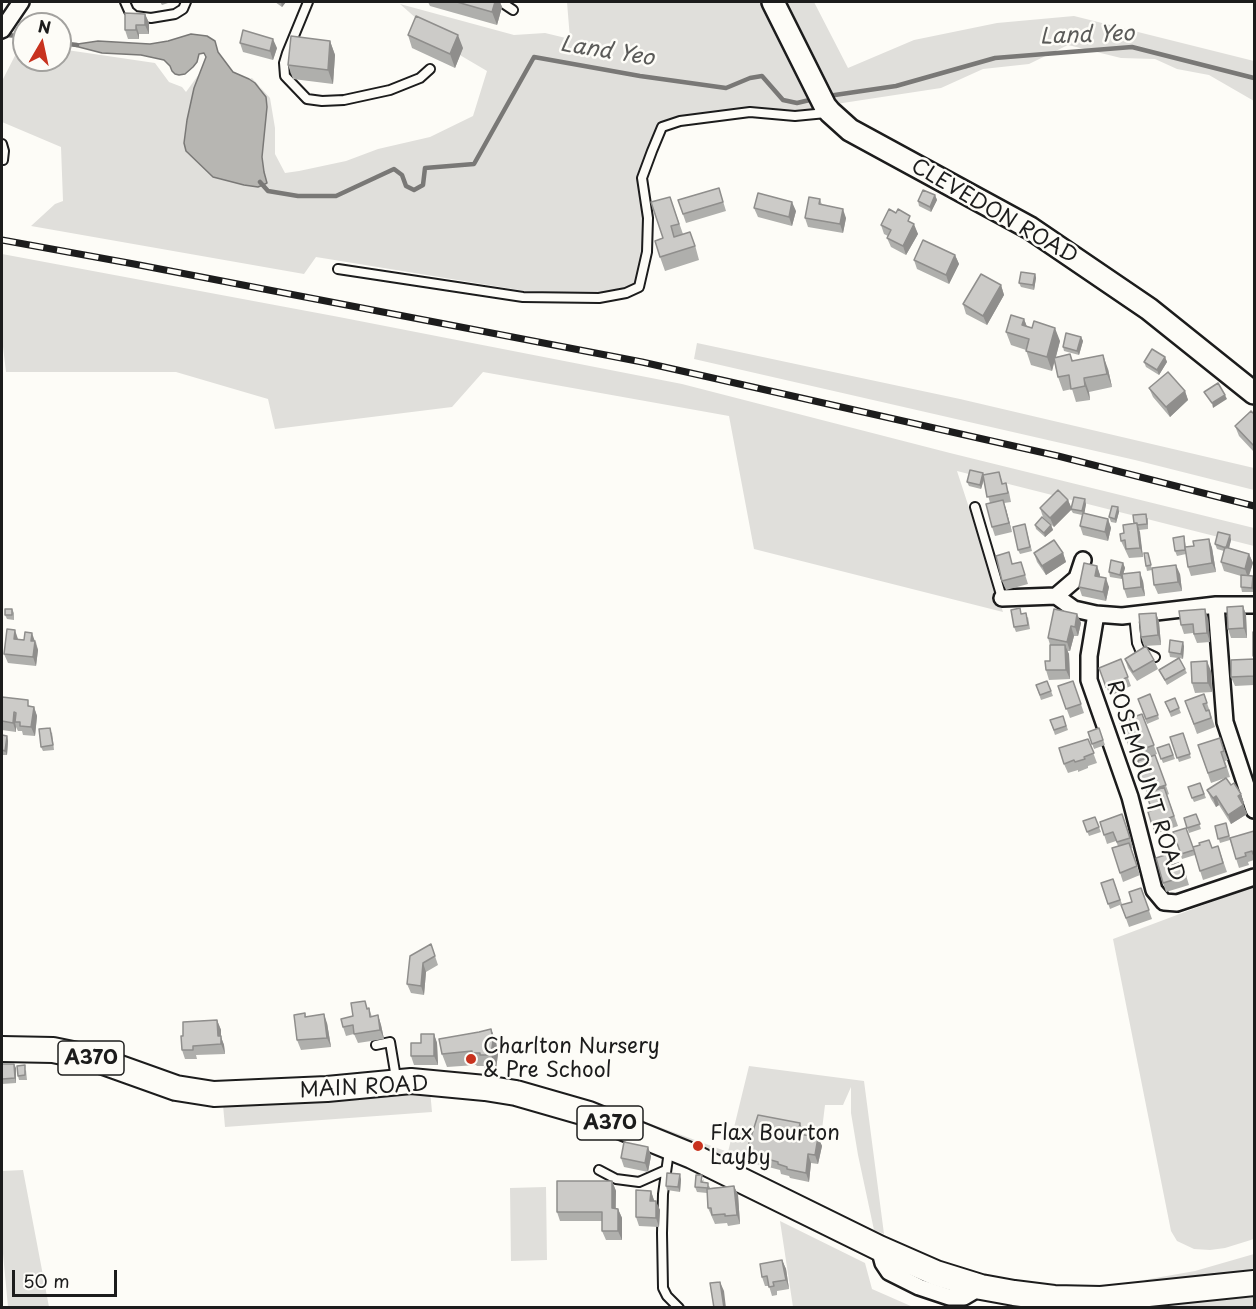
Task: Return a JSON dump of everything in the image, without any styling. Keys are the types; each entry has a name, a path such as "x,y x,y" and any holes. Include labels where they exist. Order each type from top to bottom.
{"main road":[{"name":"CLEVEDON ROAD","path":"773,2 824,103 850,130 1030,228 1149,309 1254,393"},
{"name":"MAIN ROAD","path":"2,1049 53,1050 92,1058 176,1088 214,1094 327,1089 411,1081 516,1093 589,1114 668,1158 692,1156 879,1248 936,1273 981,1287 1054,1298 1101,1299 1254,1283"}],"street":[{"path":"5,23 21,2"},
{"path":"1056,596 1077,578 1083,560"},
{"path":"1002,598 1056,596 1074,609 1122,616 1216,605 1254,605"},
{"path":"1216,605 1225,722 1254,810"},
{"name":"ROSEMOUNT ROAD","path":"1096,614 1089,656 1089,680 1130,797 1154,890 1164,902 1177,903 1254,877"}],"lane":[{"path":"125,2 135,16 151,18 175,15 183,9 186,2"},
{"path":"309,2 287,53 285,63 285,76 307,99 344,100 390,90 420,78 430,69"},
{"path":"501,2 513,10"},
{"path":"338,268 523,297 600,298 626,293 639,287 647,252 648,218 642,178 662,127 681,121 750,112 795,116 824,103"},
{"path":"2,144 3,160"},
{"path":"975,507 1002,598"},
{"path":"1134,615 1140,650 1155,657"},
{"path":"376,1045 390,1042 397,1083"},
{"path":"599,1170 616,1179 639,1182 651,1178 668,1158"},
{"path":"668,1158 663,1194 663,1288 667,1296 679,1308"}],"shaded area":[{"path":"567,2 762,2 821,109 793,111 749,107 680,117 659,124 638,177 643,217 642,252 635,284 597,293 525,291 316,257 304,274 31,226 55,204 63,201 61,147 2,122 2,81 12,62 12,72 72,72 72,51 155,63 169,82 182,87 186,92 199,74 194,88 186,151 213,177 258,187 263,185 266,178 262,157 267,102 260,87 249,79 252,78 270,98 275,128 275,154 285,173 346,161 378,149 430,137 473,116 487,71 453,51 400,4 514,35 545,33 570,39"},
{"path":"788,2 814,2 848,68 914,40 997,23 1074,16 1254,61 1254,101 1209,75 1177,69 1155,59 1121,58 1068,45 1029,64 983,69 941,88 836,104"},
{"path":"191,34 207,36 215,41 218,52 233,72 255,83 266,97 262,157 267,183 258,187 213,177 186,151 184,143 187,120 194,88 206,57 204,53 199,54 193,67 185,74 179,75 172,71 164,60 141,55 102,53 72,45 98,41 150,44"},
{"path":"2,254 682,384 1254,528 1254,546 957,471 1003,612 754,549 729,416 483,372 452,407 275,429 268,399 176,372 6,372 2,338"},
{"path":"697,343 960,399 1254,468 1254,490 1135,460 694,359"},
{"path":"1254,886 1254,1239 1225,1248 1194,1249 1177,1241 1171,1231 1113,939"},
{"path":"749,1066 864,1081 884,1234 874,1230 851,1113 851,1087 843,1105 825,1105 820,1146 753,1149 738,1162 563,1101 566,1093 728,1152"},
{"path":"430,1090 432,1112 225,1127 223,1105"},
{"path":"23,1170 49,1307 8,1307 2,1243 2,1171"},
{"path":"546,1187 547,1260 511,1261 510,1188"},
{"path":"780,1221 865,1263 872,1289 913,1307 793,1307"},
{"path":"1254,1254 1254,1272 1162,1283 1144,1280 1195,1271"},
{"path":"1254,1294 1254,1307 1102,1307"}],"building":[{"path":"457,2 495,2 492,12"},
{"path":"125,13 145,14 145,25 136,25 136,30 125,30"},
{"path":"416,16 458,35 450,54 408,35"},
{"path":"243,30 273,39 270,51 240,43"},
{"path":"291,36 330,41 328,70 288,65"},
{"path":"719,188 723,202 683,214 678,200"},
{"path":"923,190 935,195 930,207 918,201"},
{"path":"758,193 792,202 789,217 754,208"},
{"path":"670,197 679,224 671,226 674,237 690,232 695,246 660,257 655,241 663,238 651,202"},
{"path":"809,197 820,199 819,204 843,209 840,224 805,218"},
{"path":"889,209 896,213 898,209 910,216 908,221 914,224 903,246 887,238 891,230 881,225"},
{"path":"923,240 955,255 946,275 914,260"},
{"path":"1021,272 1035,274 1033,285 1019,283"},
{"path":"981,274 1001,285 983,316 963,304"},
{"path":"1011,315 1024,319 1022,325 1032,328 1034,321 1055,328 1047,357 1026,351 1029,339 1006,332"},
{"path":"1066,333 1081,337 1077,351 1063,347"},
{"path":"1152,349 1165,357 1157,370 1144,362"},
{"path":"1070,354 1072,361 1103,355 1107,374 1084,378 1085,386 1071,389 1069,375 1058,377 1054,358"},
{"path":"1168,372 1185,391 1166,407 1149,388"},
{"path":"1218,383 1225,395 1212,403 1204,392"},
{"path":"1251,411 1254,414 1254,446 1235,426"},
{"path":"970,470 983,473 980,485 967,482"},
{"path":"999,472 1002,484 1006,483 1008,493 987,497 983,475"},
{"path":"1058,490 1068,500 1050,518 1040,508"},
{"path":"1074,497 1085,499 1082,511 1071,509"},
{"path":"1003,500 1009,523 992,527 986,504"},
{"path":"1112,506 1118,507 1115,519 1109,517"},
{"path":"1083,513 1108,519 1105,532 1080,526"},
{"path":"1146,514 1147,524 1134,523 1133,515"},
{"path":"1042,517 1051,525 1044,533 1035,525"},
{"path":"1137,523 1140,548 1126,549 1125,540 1121,541 1120,534 1124,533 1123,525"},
{"path":"1025,524 1030,547 1018,550 1013,527"},
{"path":"1218,532 1230,535 1226,548 1215,544"},
{"path":"1184,536 1185,550 1175,551 1173,538"},
{"path":"1209,539 1212,563 1188,567 1185,547 1194,546 1193,541"},
{"path":"1054,540 1063,553 1042,566 1034,553"},
{"path":"1225,547 1249,554 1245,569 1221,562"},
{"path":"1009,552 1012,564 1021,562 1025,575 1002,581 996,556"},
{"path":"1144,553 1148,553 1151,565 1146,566"},
{"path":"1111,560 1123,563 1120,575 1109,572"},
{"path":"1084,563 1097,566 1095,576 1106,578 1103,592 1079,587"},
{"path":"1176,565 1178,582 1154,585 1152,568"},
{"path":"1140,572 1141,587 1124,589 1122,574"},
{"path":"1241,575 1253,576 1252,588 1241,587"},
{"path":"1243,606 1244,628 1228,629 1227,607"},
{"path":"1020,608 1021,614 1026,613 1028,625 1014,627 1011,610"},
{"path":"5,609 12,609 12,615 5,615"},
{"path":"1054,609 1077,614 1075,627 1071,626 1067,642 1048,638"},
{"path":"1205,609 1207,633 1194,634 1193,624 1181,625 1179,611"},
{"path":"1156,613 1158,635 1141,637 1139,614"},
{"path":"7,629 15,630 14,639 24,640 25,632 32,633 31,641 35,641 33,657 4,654"},
{"path":"1254,632 1254,656 1253,656"},
{"path":"1170,640 1183,642 1181,654 1169,652"},
{"path":"1050,645 1065,645 1066,670 1046,670 1045,661 1050,661"},
{"path":"1146,646 1154,660 1133,672 1125,659"},
{"path":"1179,658 1185,669 1165,680 1159,670"},
{"path":"1121,659 1128,677 1121,680 1123,685 1115,688 1114,684 1106,687 1099,668"},
{"path":"1254,659 1254,676 1231,677 1231,660"},
{"path":"1207,661 1208,683 1192,683 1191,662"},
{"path":"1047,681 1051,691 1040,695 1036,685"},
{"path":"1073,681 1081,704 1066,709 1058,686"},
{"path":"1150,694 1158,715 1146,719 1138,699"},
{"path":"1204,694 1207,703 1203,704 1206,711 1209,710 1211,718 1194,724 1185,701"},
{"path":"2,697 28,700 28,706 34,707 31,727 20,726 20,722 15,722 16,713 14,712 13,723 2,721"},
{"path":"1175,698 1179,708 1170,712 1165,702"},
{"path":"1142,714 1154,745 1135,752 1120,722"},
{"path":"1063,716 1066,726 1054,730 1050,720"},
{"path":"50,728 53,745 41,747 39,729"},
{"path":"1099,728 1103,740 1092,744 1088,732"},
{"path":"1183,733 1190,754 1177,758 1170,737"},
{"path":"2,735 7,736 5,751 2,750"},
{"path":"1220,738 1224,751 1221,752 1226,767 1208,773 1198,745"},
{"path":"1088,739 1094,753 1084,757 1085,759 1064,764 1059,748"},
{"path":"1169,744 1173,755 1161,759 1157,748"},
{"path":"1155,755 1166,785 1147,791 1144,780 1141,780 1138,772 1141,771 1138,761"},
{"path":"1226,778 1231,785 1234,783 1241,794 1238,796 1243,805 1228,815 1216,796 1213,798 1207,790"},
{"path":"1200,783 1204,794 1192,798 1188,787"},
{"path":"1164,787 1174,816 1152,825 1148,812 1152,810 1146,794"},
{"path":"1122,814 1130,838 1117,842 1113,832 1104,835 1100,822"},
{"path":"1196,814 1200,824 1187,828 1184,818"},
{"path":"1095,817 1099,827 1087,832 1083,821"},
{"path":"1226,823 1229,836 1218,839 1215,826"},
{"path":"1186,828 1194,850 1181,854 1173,832"},
{"path":"1254,831 1254,853 1252,851 1245,853 1246,856 1236,859 1230,838"},
{"path":"1209,840 1212,848 1218,846 1223,863 1200,871 1193,847"},
{"path":"1129,843 1137,866 1120,873 1112,848"},
{"path":"1168,854 1172,865 1182,862 1186,876 1163,883 1156,858"},
{"path":"1113,879 1120,900 1108,904 1101,883"},
{"path":"1141,888 1149,910 1126,918 1121,905 1132,902 1129,892"},
{"path":"431,944 435,956 423,963 421,986 407,984 410,956"},
{"path":"365,1001 370,1017 378,1015 380,1030 354,1034 353,1025 343,1027 341,1019 353,1016 351,1003"},
{"path":"305,1013 305,1017 324,1014 327,1038 297,1040 294,1015"},
{"path":"217,1020 221,1044 193,1046 193,1050 182,1050 183,1022"},
{"path":"491,1029 493,1040 491,1055 480,1055 472,1051 442,1054 439,1039"},
{"path":"421,1034 434,1034 434,1056 411,1056 411,1043 421,1043"},
{"path":"2,1064 14,1064 15,1078 2,1079"},
{"path":"25,1065 25,1075 18,1076 17,1066"},
{"path":"758,1115 800,1123 798,1134 818,1137 815,1155 808,1154 806,1173 787,1169 778,1162 746,1153"},
{"path":"624,1142 648,1147 645,1163 621,1158"},
{"path":"667,1173 680,1174 678,1187 666,1186"},
{"path":"696,1175 702,1175 701,1182 708,1183 708,1188 695,1187"},
{"path":"557,1181 612,1181 612,1208 618,1209 618,1231 602,1231 602,1212 557,1212"},
{"path":"734,1186 737,1215 712,1215 711,1208 708,1208 707,1189"},
{"path":"636,1190 651,1191 650,1201 656,1201 656,1218 636,1217"},
{"path":"782,1260 786,1280 773,1282 774,1286 769,1287 767,1276 762,1277 760,1264"},
{"path":"720,1282 724,1308 714,1308 710,1283"}],"waterway":[{"name":"Land Yeo","path":"3,35 12,35"},
{"name":"Land Yeo","path":"72,44 77,45"},
{"name":"Land Yeo","path":"828,96 896,86 995,58 1132,47 1254,78"},
{"name":"Land Yeo","path":"260,182 268,191 298,196 336,196 394,169 402,175 406,186 414,190 423,185 425,168 474,164 534,57 640,76 726,88 750,78 762,76 783,100 797,103 814,99"}],"railway":[{"path":"2,240 642,362 1058,456 1254,506"}],"place":[{"name":"Charlton Nursery & Pre School","path":"471,1059"},
{"name":"Flax Bourton Layby","path":"698,1146"}]}
